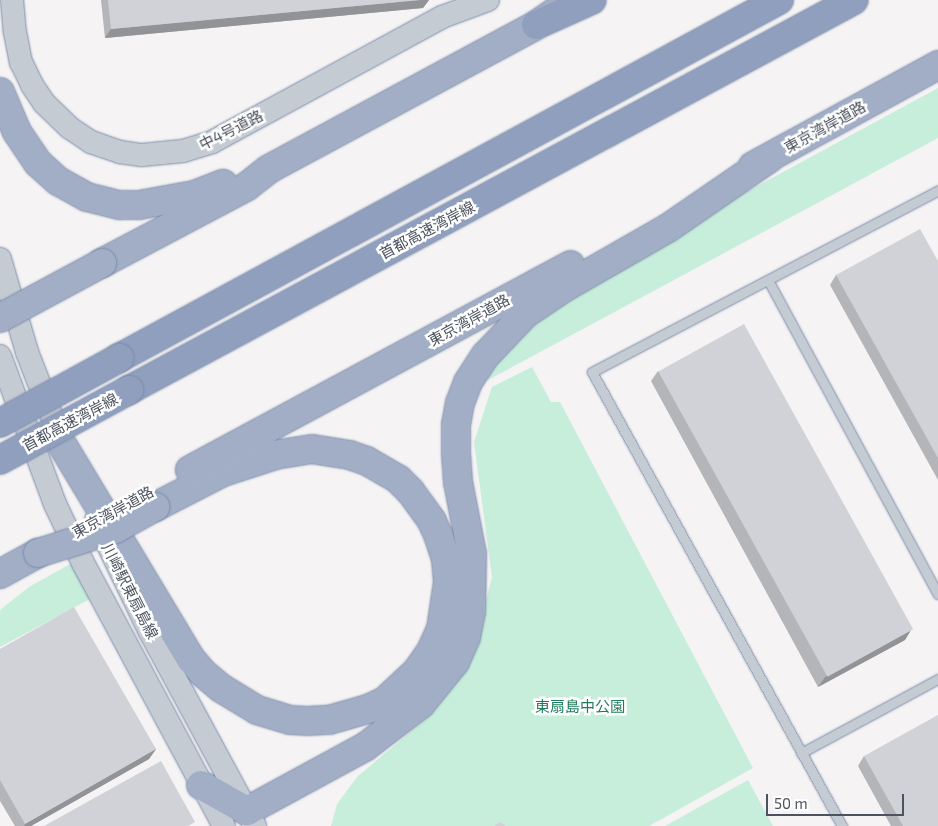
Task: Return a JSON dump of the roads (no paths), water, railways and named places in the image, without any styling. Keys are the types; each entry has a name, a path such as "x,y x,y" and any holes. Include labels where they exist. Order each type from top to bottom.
{"highway":[{"path":"536,25 572,0"},
{"path":"0,318 246,187 269,168 536,25 592,0"},
{"path":"0,423 778,0"},
{"name":"首都高速湾岸線","path":"0,460 854,0"},
{"name":"東京湾岸道路","path":"0,574 38,553 148,501 938,65"},
{"path":"0,92 17,132 48,173 70,189 104,202 139,205 194,196 240,176 269,168"},
{"path":"201,786 251,818 364,747 421,704 455,662 466,637 471,611 473,583 472,554 458,482 456,425 460,403 468,382 485,356 525,314 565,287 668,228 770,158"},
{"path":"63,446 191,659 203,674 221,688 257,710 290,720 307,722 329,720 368,709 385,701 417,671 431,651 441,629 448,582 446,559 439,537 427,514 411,492 398,479 367,461 320,450 276,455 223,472 148,501"}],"street":[{"name":"中4号道路","path":"12,0 15,32 21,62 32,85 44,103 70,128 91,142 120,152 142,155 183,151 212,142 442,17 488,0"},
{"name":"川崎駅東扇島線","path":"0,259 28,352 63,446 136,605 251,818"},
{"name":"川崎駅東扇島線","path":"0,356 55,504 201,786 224,826"}],"lane":[{"path":"842,826 592,372 938,190"},
{"path":"768,280 938,594"},
{"path":"802,753 938,679"}],"park label":[{"name":"東扇島中公園","path":"580,707"}]}
